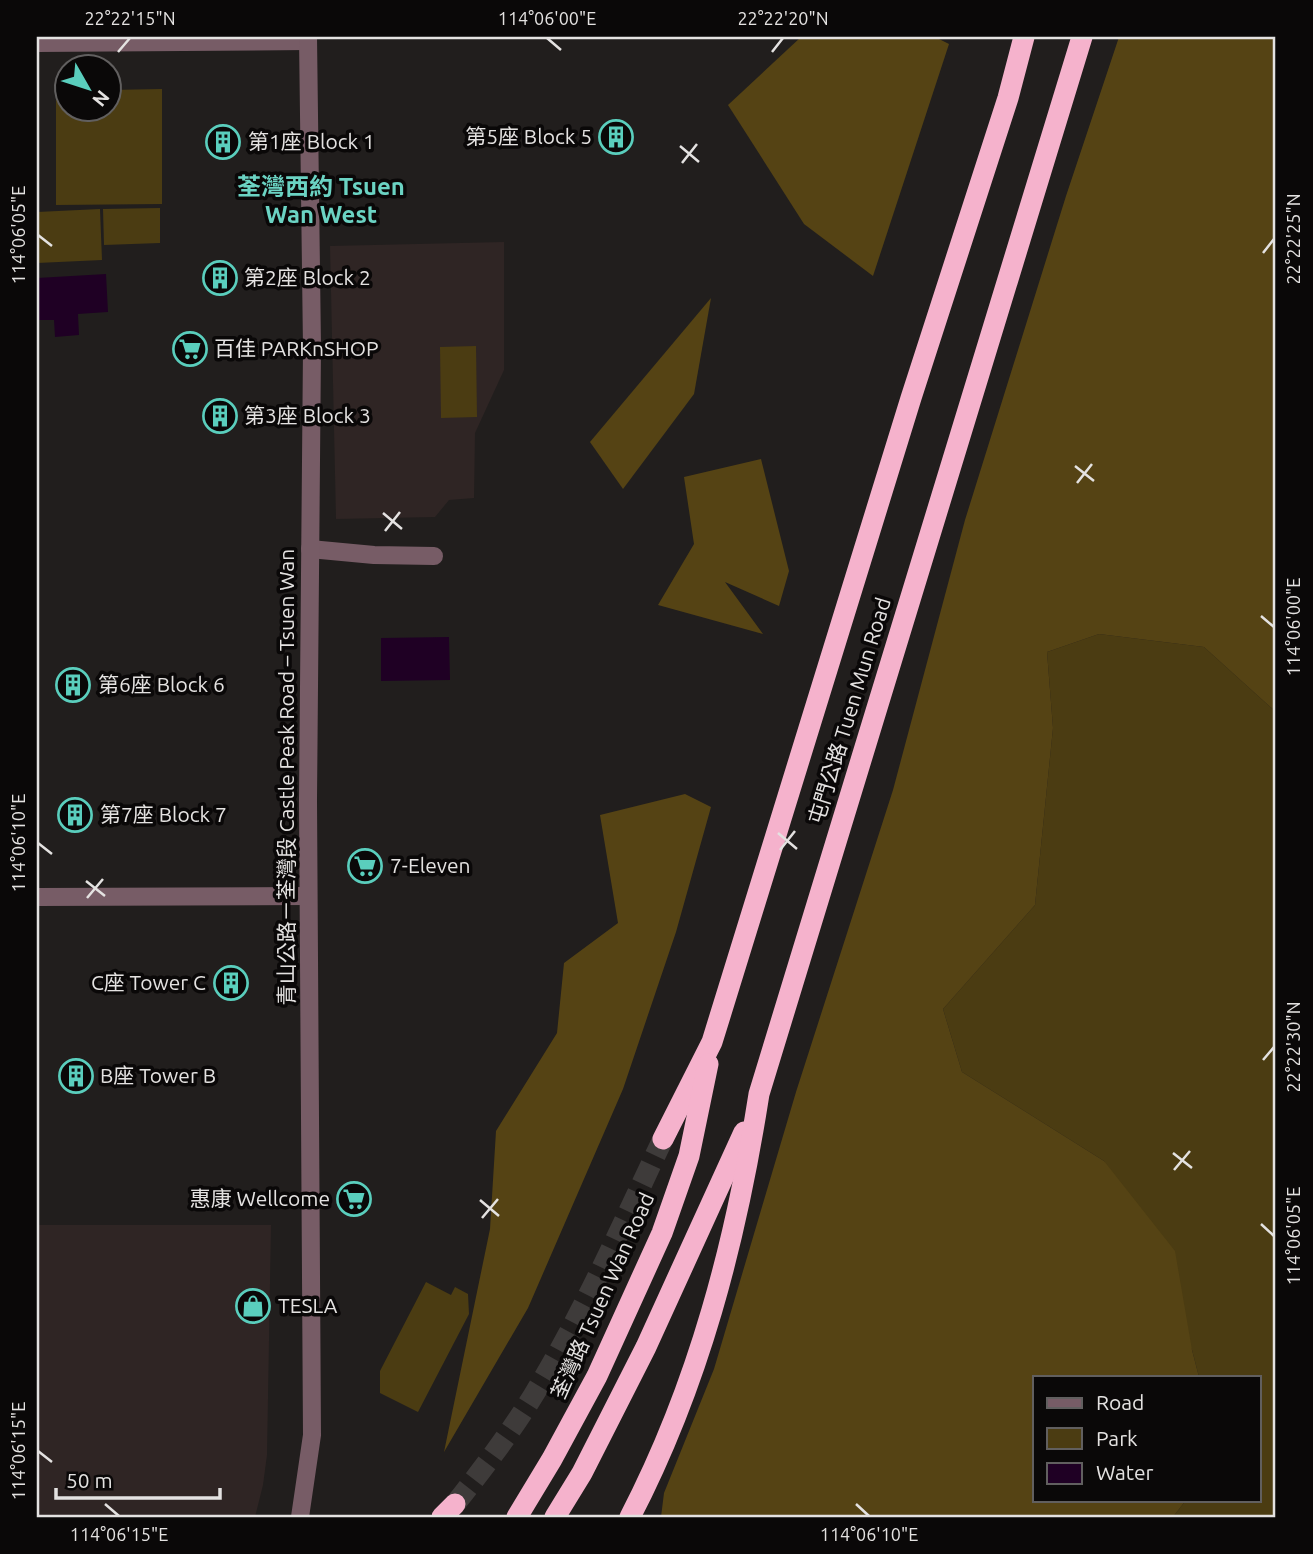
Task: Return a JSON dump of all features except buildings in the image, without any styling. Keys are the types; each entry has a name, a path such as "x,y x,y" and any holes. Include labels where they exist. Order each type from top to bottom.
{"highway":[{"name":"屯門公路 Tuen Mun Road","path":"663,1139 712,1042 911,398 1008,98 1024,37"},
{"name":"屯門公路 Tuen Mun Road","path":"630,1517 678,1413 711,1317 736,1221 759,1094 1082,37"},
{"name":"荃灣路 Tsuen Wan Road","path":"517,1517 597,1376 662,1233 690,1156 712,1042"},
{"path":"555,1517 588,1461 669,1302 759,1094"}],"street":[{"path":"37,43 308,39"},
{"name":"青山公路－荃灣段 Castle Peak Road – Tsuen Wan","path":"300,1517 312,1435 308,896 312,348 308,39"},
{"path":"310,549 374,555 434,555"},
{"path":"37,897 308,896"}],"shaded area":[{"path":"801,37 935,37 949,44 873,276 804,224 728,105"},
{"path":"1119,37 1276,37 1276,712 1204,647 1099,634 1047,652 1053,728 1035,905 943,1009 962,1072 1104,1161 1175,1251 1199,1376 1033,1376 1033,1502 1184,1502 1173,1517 661,1517 664,1493 714,1369 796,1092 893,790 965,520 1066,196"},
{"path":"504,242 504,370 475,433 474,498 449,500 435,517 336,519 330,246"},
{"path":"711,298 694,394 623,489 590,442"},
{"path":"761,459 789,571 779,606 725,582 763,634 658,605 694,544 684,477"},
{"path":"685,794 711,807 676,932 623,1089 528,1308 444,1452 490,1229 496,1131 557,1033 564,963 618,923 600,815"},
{"path":"37,1225 271,1225 267,1455 255,1517 37,1517"}],"green space":[{"path":"162,89 162,204 56,205 56,122 122,122 122,90"},
{"path":"160,208 160,243 104,245 103,209"},
{"path":"100,209 102,260 37,263 37,212"},
{"path":"476,346 477,417 441,418 440,347"},
{"path":"1099,634 1204,647 1276,712 1276,1517 1173,1517 1184,1502 1260,1502 1260,1376 1199,1376 1192,1350 1104,1161 962,1072 943,1009 1035,905 1053,728 1047,652"},
{"path":"426,1282 451,1295 455,1287 468,1294 469,1314 418,1412 380,1393 380,1371"}],"water":[{"path":"106,274 108,312 78,314 79,335 55,337 54,320 37,320 37,278"},
{"path":"449,637 450,680 381,681 381,638"}],"tunnel":[{"path":"455,1504 515,1424 551,1365 601,1269 663,1139"}],"place":[{"name":"第5座 Block 5","path":"616,137"},
{"name":"第1座 Block 1","path":"223,142"},
{"name":"第2座 Block 2","path":"220,278"},
{"name":"百佳 PARKnSHOP","path":"190,349"},
{"name":"第3座 Block 3","path":"220,416"},
{"name":"第6座 Block 6","path":"73,685"},
{"name":"第7座 Block 7","path":"75,815"},
{"name":"7-Eleven","path":"365,866"},
{"name":"C座 Tower C","path":"231,983"},
{"name":"B座 Tower B","path":"76,1076"},
{"name":"惠康 Wellcome","path":"354,1199"},
{"name":"TESLA","path":"253,1306"}],"district":[{"name":"荃灣西約 Tsuen Wan West","path":"321,201"}]}
